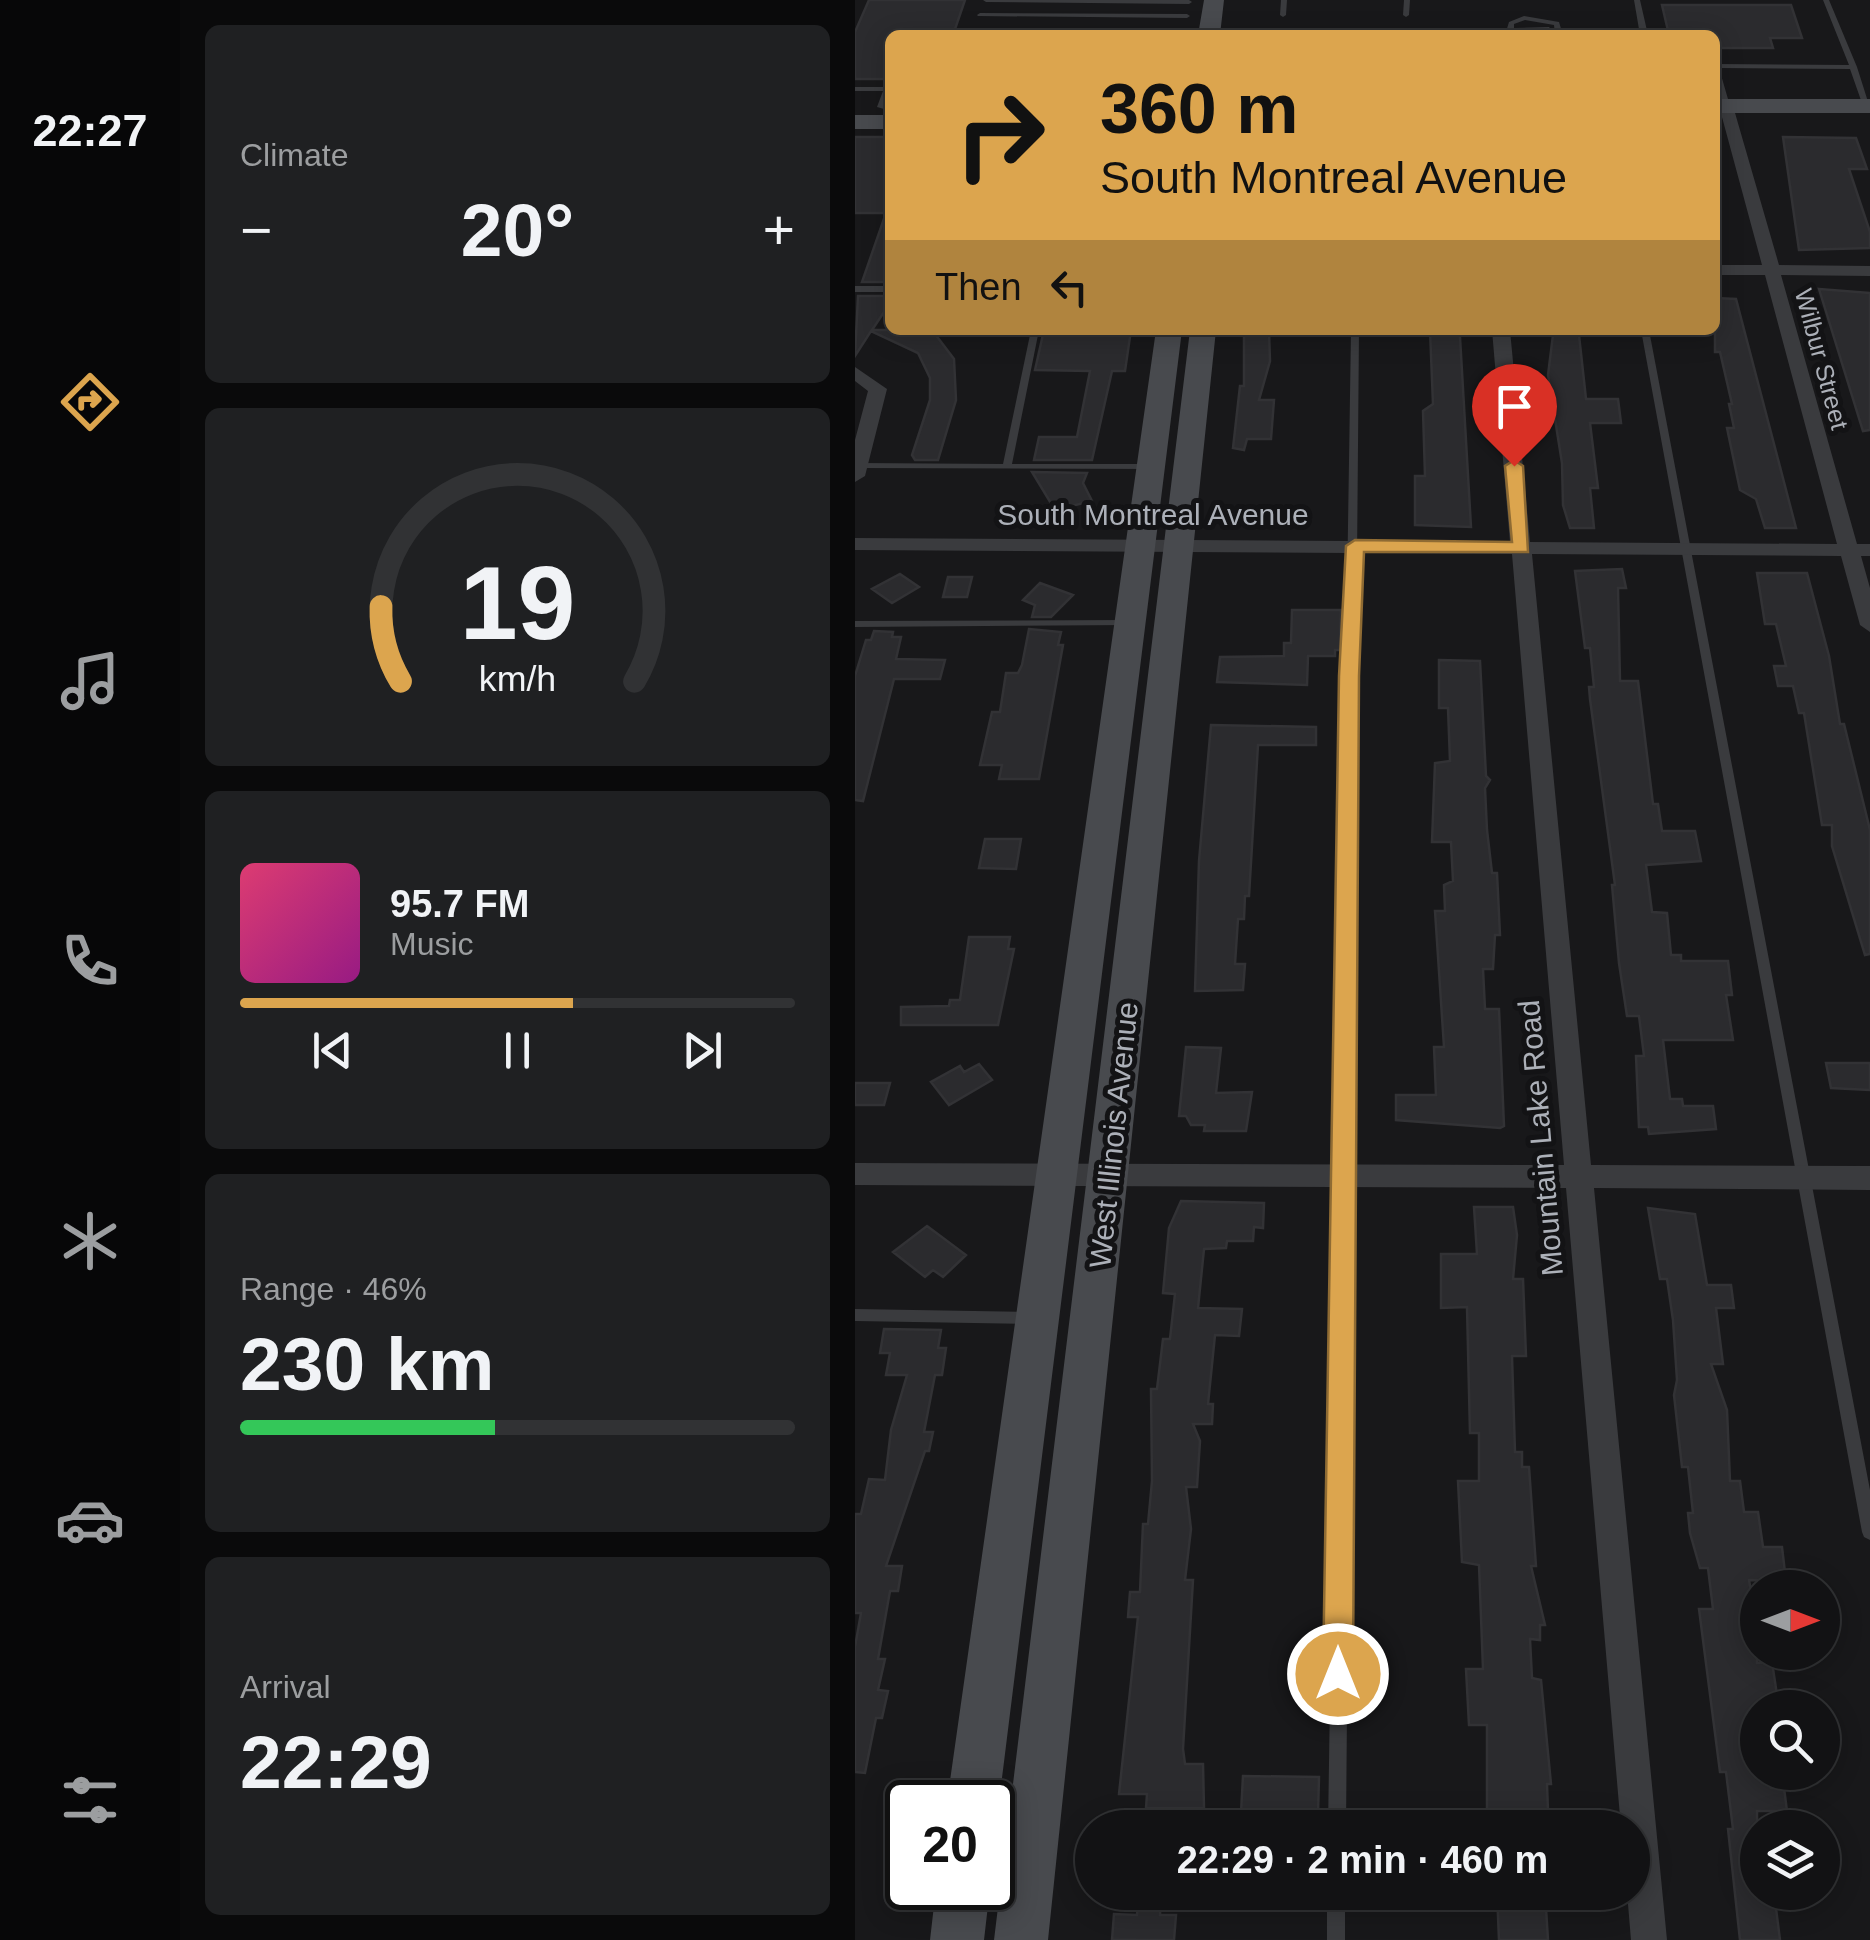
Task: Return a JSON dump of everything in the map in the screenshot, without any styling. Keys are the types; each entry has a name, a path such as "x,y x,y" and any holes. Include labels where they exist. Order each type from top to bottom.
{"main road":[{"path":"1210,30 1214,0"},
{"path":"856,121 885,105"},
{"path":"1722,114 1869,111"},
{"name":"West Illinois Avenue","path":"975,1780 1168,335"},
{"name":"West Illinois Avenue","path":"1021,1940 1202,335"},
{"path":"1104,812 1151,812"},
{"path":"990,1652 1054,1653"},
{"path":"957,1940 960,1910"}],"street":[{"name":"Wilbur Street","path":"1722,114 1859,550 1870,625"},
{"path":"1720,270 1870,271"},
{"name":"Mountain Lake Road","path":"1501,335 1649,1940"},
{"path":"855,372 879,389 857,471"},
{"name":"South Montreal Avenue","path":"855,544 1859,550"},
{"path":"855,1174 1870,1178"}],"lane":[{"path":"975,30 986,0 1189,1 1185,30"},
{"path":"1283,15 1284,0"},
{"path":"1407,0 1407,15"},
{"path":"1637,0 1644,30"},
{"path":"1826,0 1869,111"},
{"path":"981,15 1187,16"},
{"path":"1720,66 1853,67"},
{"path":"855,89 885,102"},
{"path":"855,289 885,289"},
{"path":"1007,466 1034,335"},
{"path":"1337,1810 1355,335"},
{"path":"1646,335 1870,1532"},
{"path":"857,471 1150,467"},
{"path":"855,624 1129,623"},
{"path":"855,1315 1035,1318"},
{"path":"1336,1910 1336,1940"}],"building":[{"path":"869,0 965,0 955,30 885,30 885,79 855,79 855,32"},
{"path":"1662,5 1791,5 1802,38 1770,38 1773,48 1720,48 1720,30 1668,30"},
{"path":"855,137 885,137 885,213 855,213"},
{"path":"1783,137 1856,138 1867,169 1849,169 1870,232 1870,248 1799,250"},
{"path":"885,216 885,282 862,282"},
{"path":"1819,289 1870,293 1870,430 1863,431"},
{"path":"858,296 885,296 885,310 872,330 885,330 885,335 936,335 954,359 956,400 938,460 915,460 912,455 930,400 930,378 918,353 871,331 855,356"},
{"path":"1720,298 1736,299 1796,528 1765,528 1756,499 1740,490 1727,428 1734,428 1732,404 1720,352 1715,352 1715,335 1720,335"},
{"path":"1043,335 1130,335 1125,371 1112,371 1092,460 1034,460 1039,437 1077,437 1090,371 1035,370"},
{"path":"1244,335 1269,335 1270,361 1259,400 1274,400 1271,439 1247,439 1244,450 1233,448 1240,386 1244,386"},
{"path":"1430,335 1459,335 1471,527 1415,525 1415,476 1425,476 1423,411 1433,404"},
{"path":"1553,335 1579,335 1586,399 1618,399 1621,423 1590,423 1598,488 1590,488 1594,528 1570,528 1563,505 1562,463 1548,375"},
{"path":"1032,472 1087,473 1083,483 1092,501 1055,510"},
{"path":"1622,569 1626,588 1618,588 1620,681 1638,681 1653,804 1658,804 1662,831 1695,831 1701,861 1646,865 1652,912 1667,913 1671,955 1681,955 1681,961 1728,961 1732,995 1726,995 1733,1040 1663,1040 1670,1099 1682,1099 1683,1106 1713,1106 1716,1129 1649,1134 1648,1127 1639,1127 1636,1056 1644,1056 1639,1016 1627,1016 1619,963 1615,885 1590,699 1589,687 1594,687 1590,648 1585,648 1575,571"},
{"path":"1757,573 1807,573 1829,656 1840,724 1844,724 1870,830 1870,954 1865,955 1832,846 1832,825 1822,825 1804,713 1799,713 1793,686 1778,686 1774,666 1786,666 1776,624 1765,624"},
{"path":"900,574 919,587 892,603 872,589"},
{"path":"948,577 972,577 967,597 943,597"},
{"path":"1040,583 1073,595 1051,617 1032,617 1035,605 1023,600"},
{"path":"1292,610 1341,610 1340,650 1335,650 1335,656 1308,656 1307,685 1217,682 1220,657 1284,656 1284,643 1291,643"},
{"path":"1029,629 1061,632 1058,645 1063,645 1039,779 999,779 1002,765 980,765 992,712 1000,712 1006,673 1018,673"},
{"path":"874,631 893,632 892,637 901,637 896,659 945,660 940,679 894,679 863,801 855,800 855,676 866,640 871,640"},
{"path":"1439,660 1480,661 1486,776 1490,780 1485,788 1487,830 1492,873 1497,873 1500,935 1495,935 1493,969 1483,969 1485,1009 1499,1009 1504,1126 1500,1128 1396,1120 1396,1095 1436,1095 1434,1047 1444,1047 1435,911 1445,911 1444,885 1453,881 1451,842 1432,842 1435,763 1450,761 1448,708 1439,708"},
{"path":"1211,725 1316,727 1316,745 1258,745 1249,896 1245,896 1244,919 1238,919 1235,964 1245,964 1243,990 1195,991 1199,861"},
{"path":"985,839 1021,839 1016,869 979,868"},
{"path":"969,937 1010,937 1008,949 1014,949 998,1025 901,1025 901,1007 949,1006 950,1000 960,1000"},
{"path":"1186,1047 1221,1048 1216,1093 1252,1092 1246,1131 1204,1131 1205,1125 1191,1125 1186,1116 1179,1116"},
{"path":"1826,1063 1870,1063 1870,1090 1831,1088"},
{"path":"979,1064 992,1080 949,1105 931,1082 960,1066 964,1072"},
{"path":"855,1083 890,1083 884,1105 855,1105"},
{"path":"1181,1201 1264,1203 1263,1228 1254,1227 1253,1241 1227,1241 1226,1248 1204,1249 1198,1308 1242,1309 1239,1336 1215,1335 1208,1404 1213,1404 1212,1424 1193,1424 1200,1441 1197,1487 1186,1487 1191,1529 1185,1580 1193,1580 1183,1749 1185,1764 1203,1764 1204,1808 1146,1808 1147,1794 1119,1794 1138,1617 1128,1617 1130,1592 1140,1592 1143,1524 1148,1524 1152,1481 1151,1389 1157,1389 1163,1339 1170,1339 1175,1294 1163,1293 1169,1228"},
{"path":"1474,1207 1513,1207 1517,1235 1513,1279 1523,1279 1526,1356 1512,1356 1515,1452 1522,1452 1522,1467 1529,1467 1536,1566 1531,1566 1545,1625 1540,1625 1540,1640 1530,1639 1532,1678 1541,1680 1551,1784 1547,1784 1548,1810 1487,1810 1487,1725 1469,1725 1466,1669 1483,1669 1479,1565 1462,1562 1458,1481 1479,1481 1479,1433 1470,1433 1467,1307 1441,1308 1441,1254 1477,1254"},
{"path":"1648,1208 1695,1214 1707,1285 1731,1285 1734,1308 1716,1308 1723,1364 1711,1364 1727,1410 1730,1481 1740,1481 1744,1512 1758,1512 1763,1547 1782,1547 1785,1570 1740,1570 1740,1670 1773,1670 1776,1690 1740,1690 1740,1790 1784,1790 1787,1810 1740,1810 1740,1910 1776,1910 1780,1940 1740,1940 1726,1772 1720,1772 1699,1609 1713,1609 1708,1568 1700,1568 1690,1533 1688,1513 1693,1513 1688,1467 1682,1467 1674,1395 1677,1380 1673,1320 1667,1279 1660,1279"},
{"path":"927,1226 966,1255 943,1277 933,1270 925,1277 893,1252"},
{"path":"884,1329 941,1330 938,1348 946,1348 942,1375 935,1375 924,1432 933,1432 929,1451 925,1451 886,1566 902,1566 898,1591 890,1591 878,1659 885,1659 878,1690 888,1691 882,1718 876,1718 865,1773 855,1772 855,1647 861,1613 855,1613 855,1514 861,1514 869,1479 885,1480 891,1430 907,1375 886,1375 890,1353 880,1353"},
{"path":"1243,1776 1319,1777 1318,1810 1241,1810"},
{"path":"1137,1910 1160,1910 1160,1915 1176,1915 1174,1940 1112,1940 1114,1914 1137,1915"},
{"path":"1498,1910 1546,1910 1548,1940 1499,1940"}],"route":[{"path":"1338,1674 1349,676 1355,546 1521,548 1514,466"}]}
